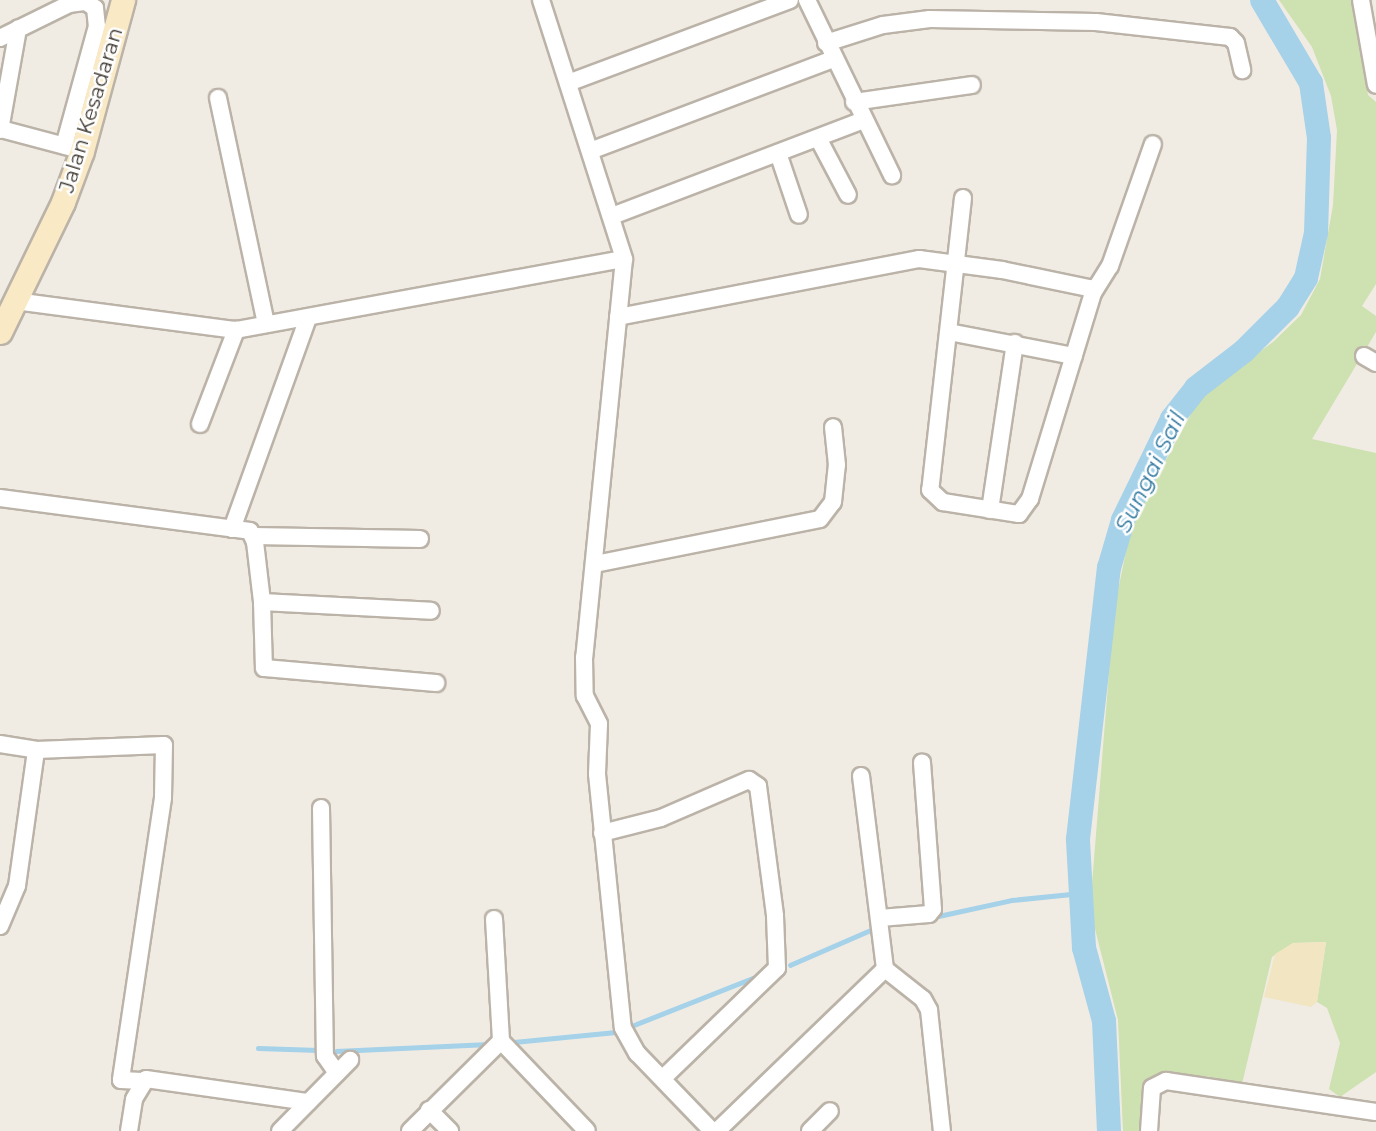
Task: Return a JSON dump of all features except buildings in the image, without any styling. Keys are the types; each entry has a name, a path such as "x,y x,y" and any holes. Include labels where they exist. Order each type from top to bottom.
{"street":[{"name":"Jalan Kesadaran","path":"0,332 15,301 73,148 123,0"},
{"path":"541,0 624,258 584,657 585,695 599,724 602,833 623,1028 637,1053 715,1131 885,969"},
{"path":"568,83 789,0"},
{"path":"807,0 833,59 892,175"},
{"path":"0,38 18,29 69,5 86,2 95,8 97,26 73,148 0,130 18,29"},
{"path":"1360,4 1376,16"},
{"path":"1360,4 1376,85"},
{"path":"826,43 883,25 930,19 1096,22 1230,37 1236,43 1242,69"},
{"path":"590,151 833,59"},
{"path":"855,102 972,85"},
{"path":"218,98 266,324"},
{"path":"612,216 864,120"},
{"path":"818,138 848,195"},
{"path":"963,198 932,495 943,502 1018,514 1026,510 1093,293 1110,266 1153,144"},
{"path":"778,153 799,215"},
{"path":"15,301 236,330 624,258"},
{"path":"618,317 919,259 1089,288 1093,293"},
{"path":"232,529 308,318"},
{"path":"200,424 236,330"},
{"path":"949,332 1074,356"},
{"path":"990,510 1015,343"},
{"path":"595,564 820,519 833,502 837,465 833,427"},
{"path":"0,498 232,529 254,536 420,538"},
{"path":"254,536 262,603 262,661 268,670 436,683"},
{"path":"262,603 431,611"},
{"path":"0,744 36,750 164,745 163,798 121,1080 308,1102"},
{"path":"0,926 17,886 36,750"},
{"path":"880,918 929,914 933,909 922,762"},
{"path":"861,776 885,969 923,999 929,1010 942,1131"},
{"path":"602,833 661,818 749,780 758,786 777,968 663,1078"},
{"path":"321,808 326,1056 337,1073"},
{"path":"494,919 501,1041 586,1131"},
{"path":"410,1131 501,1041"},
{"path":"281,1131 350,1060"},
{"path":"129,1131 142,1081"},
{"path":"1149,1131 1152,1088 1166,1081 1376,1112"},
{"path":"429,1111 450,1131"},
{"path":"810,1131 830,1111"}],"green space":[{"path":"1279,0 1353,0 1368,95 1376,102 1376,284 1362,306 1376,316 1376,332 1312,439 1376,453 1376,1072 1340,1097 1329,1089 1340,1043 1327,1008 1317,1002 1326,942 1293,943 1272,957 1242,1084 1206,1076 1160,1076 1146,1131 1123,1131 1118,1020 1090,909 1114,610 1132,522 1202,394 1273,342 1301,315 1320,279 1333,205 1337,130 1331,96 1312,47"}],"sand":[{"path":"1326,942 1317,1002 1311,1007 1264,997 1275,954 1293,943"}],"waterway":[{"name":"Sungai Sail","path":"1109,1131 1104,1021 1084,948 1078,839 1109,568 1123,520 1172,419 1196,388 1244,351 1288,307 1306,278 1316,233 1319,138 1311,83 1262,0"},
{"path":"934,917 1012,900 1081,893"},
{"path":"790,965 875,928"},
{"path":"634,1025 760,975"},
{"path":"514,1042 616,1032"},
{"path":"336,1051 489,1044"},
{"path":"258,1048 318,1050"}]}
